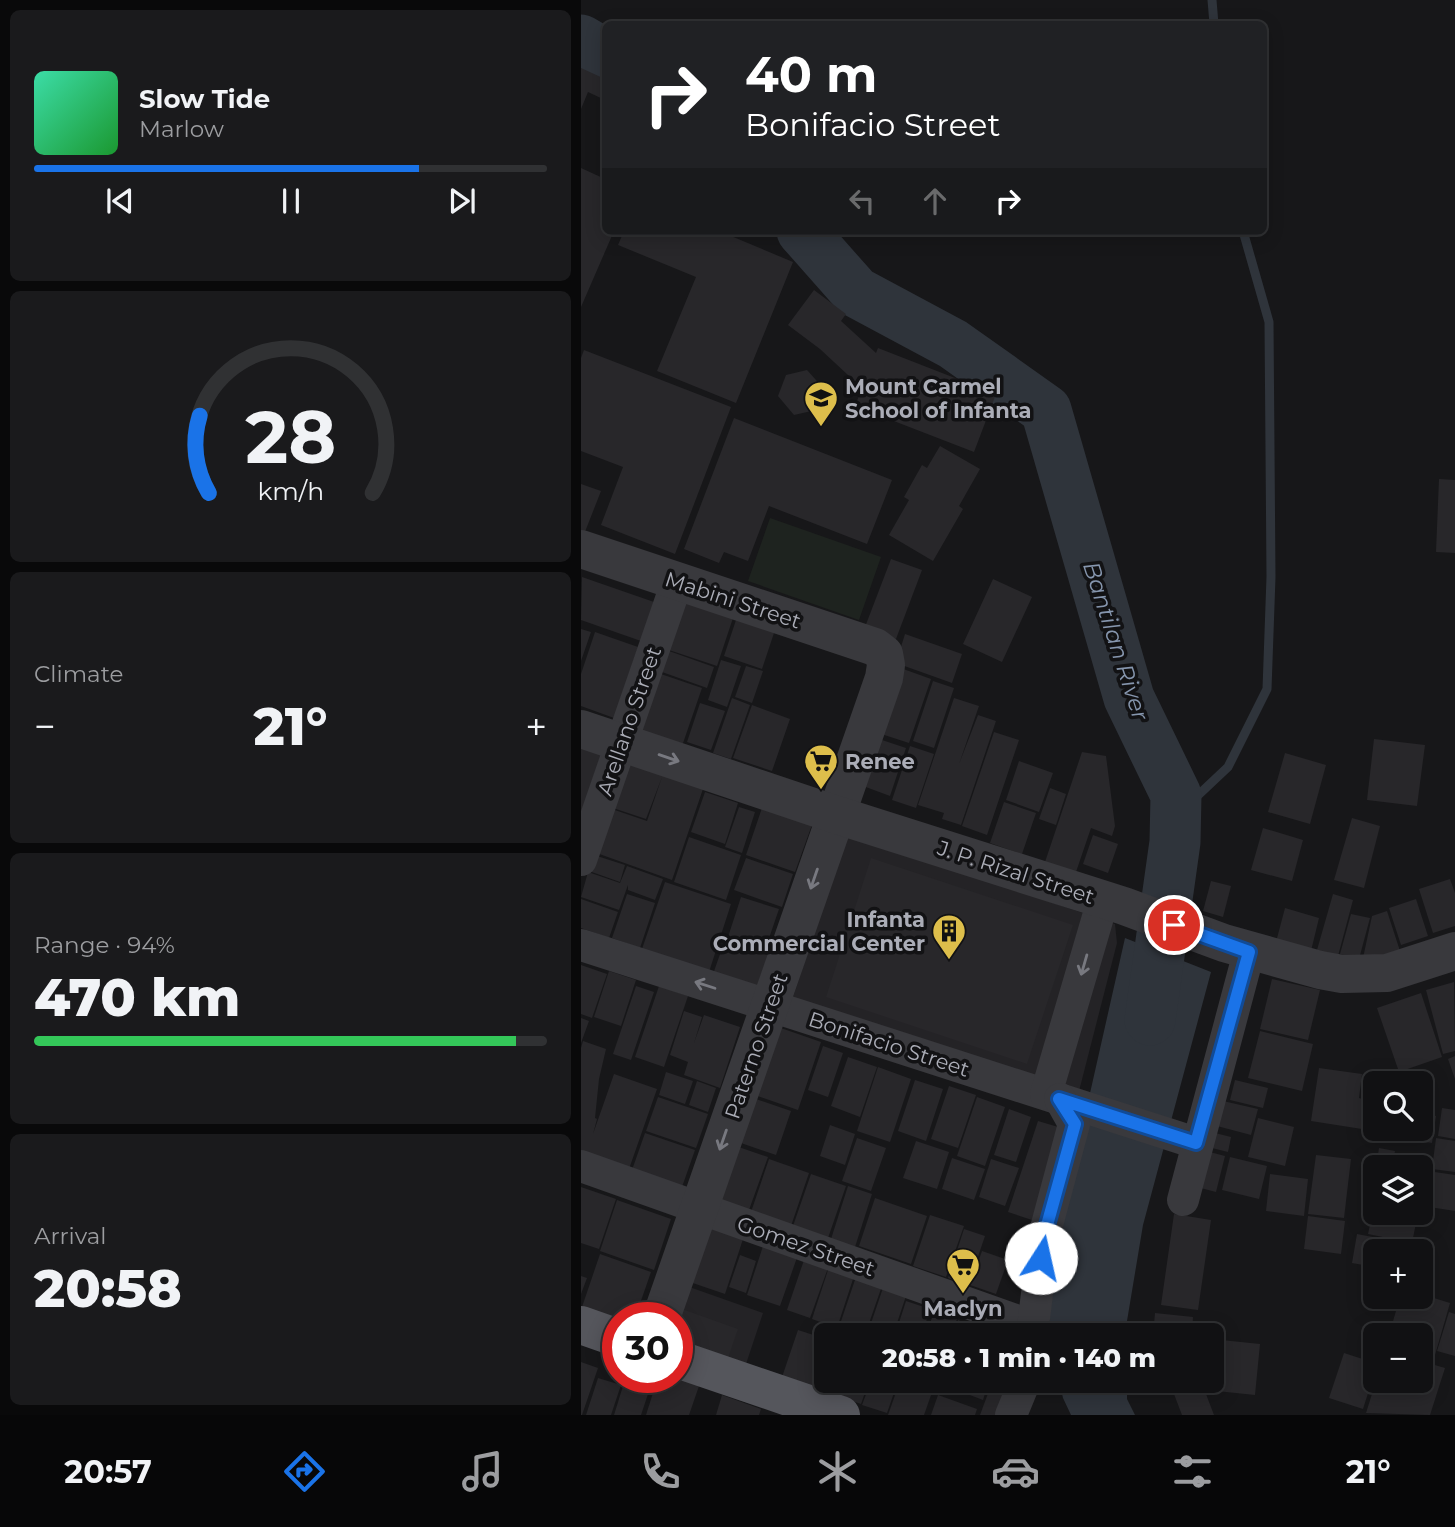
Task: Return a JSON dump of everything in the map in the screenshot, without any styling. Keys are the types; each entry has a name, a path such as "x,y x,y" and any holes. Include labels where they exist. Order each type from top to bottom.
{"main road":[{"path":"581,1325 602,1332"},
{"path":"693,1364 841,1415"}],"street":[{"name":"Mabini Street","path":"581,549 875,647 884,654"},
{"name":"Arellano Street","path":"581,860 677,582"},
{"name":"Paterno Street","path":"667,1302 884,678 884,654"},
{"name":"J. P. Rizal Street","path":"581,729 837,815 1114,903 1237,948 1342,974 1363,975 1387,973 1455,951"},
{"path":"1033,1323 1044,1236 1075,1124 1062,1100 1114,903"},
{"name":"Bonifacio Street","path":"581,945 1191,1142"},
{"path":"1182,1200 1191,1142 1237,948"},
{"name":"Gomez Street","path":"581,1166 1010,1323"},
{"path":"1010,1415 1019,1393"}],"shaded area":[{"path":"770,518 881,557 859,620 748,581"},
{"name":"Infanta Commercial Center","path":"848,833 1115,924 1117,943 1077,1099 790,1006"},
{"path":"1125,938 1211,972 1143,1225 1127,1323 1050,1323 1049,1289 1056,1244"},
{"path":"678,1283 763,1313 743,1373 693,1355 693,1302 678,1302"},
{"path":"1062,1393 1127,1393 1135,1415 1071,1415"}],"building":[{"path":"581,68 602,78 602,99 588,92 581,109"},
{"path":"581,168 602,178 602,235 612,235 581,307"},
{"path":"622,235 729,235 793,262 736,403 657,371 696,277 618,245"},
{"path":"814,290 846,314 841,321 876,353 878,348 996,394 974,452 855,406 862,388 820,349 788,325"},
{"path":"584,350 731,407 675,554 601,525 623,467 581,451 581,358"},
{"path":"807,370 824,389 816,410 794,415 778,396 786,375"},
{"path":"734,418 892,480 867,544 769,506 748,561 724,552 719,563 684,549"},
{"path":"940,446 980,469 959,506 963,509 933,561 889,535 909,500 904,497 922,465 927,468"},
{"path":"1439,479 1455,480 1455,553 1436,552"},
{"path":"581,484 601,491 581,542"},
{"path":"891,559 922,570 896,639 865,627"},
{"path":"582,577 654,602 641,641 581,620"},
{"path":"993,579 1032,597 1002,662 963,644"},
{"path":"683,601 733,618 717,666 666,649"},
{"path":"737,617 775,630 762,669 724,656"},
{"path":"581,629 591,632 581,661"},
{"path":"595,632 638,647 614,718 581,706 581,674"},
{"path":"905,634 962,654 952,683 896,663"},
{"path":"669,651 714,667 707,688 662,672"},
{"path":"721,660 741,666 727,707 708,700"},
{"path":"746,666 763,671 752,703 735,697"},
{"path":"895,666 931,679 909,743 872,731"},
{"path":"658,673 702,688 682,746 638,730"},
{"path":"933,681 954,688 934,748 913,741"},
{"path":"732,698 750,705 731,759 713,753"},
{"path":"954,698 979,706 959,764 978,715 996,721 961,825 942,819 944,813 918,805"},
{"path":"700,703 725,711 711,750 687,742"},
{"path":"752,705 790,719 772,771 733,758"},
{"path":"994,732 1019,740 987,835 962,826"},
{"path":"870,736 906,748 890,796 855,783"},
{"path":"1374,739 1425,745 1417,806 1367,800"},
{"path":"581,744 602,752 581,813"},
{"path":"910,746 934,754 916,808 892,800"},
{"path":"1082,752 1106,756 1115,826 1112,836 1091,828 1076,872 1045,862"},
{"path":"1285,753 1326,765 1310,824 1268,812"},
{"path":"623,760 704,786 672,880 591,851 606,807 647,821 662,777 646,819 607,806"},
{"path":"1019,761 1053,773 1039,812 1006,800"},
{"path":"1050,788 1066,794 1056,825 1039,819"},
{"path":"705,792 738,803 725,844 691,832"},
{"path":"1004,802 1036,813 1022,854 990,843"},
{"path":"763,805 813,822 795,872 746,855"},
{"path":"739,807 755,812 742,853 725,847"},
{"path":"1352,818 1380,826 1364,888 1334,880"},
{"path":"1263,828 1303,840 1292,881 1251,870"},
{"path":"1093,835 1118,844 1108,873 1083,864"},
{"path":"689,837 741,855 726,900 674,882"},
{"path":"594,855 625,865 620,882 589,871"},
{"path":"746,858 793,874 782,907 734,890"},
{"name":"Infanta Commercial Center","path":"871,858 1073,925 1027,1064 826,997"},
{"path":"627,866 663,879 655,900 628,890 628,885 619,910 581,897 588,872 620,883"},
{"path":"1450,879 1455,893 1455,926 1433,933 1419,889"},
{"path":"1211,881 1231,886 1223,917 1203,911"},
{"path":"665,882 731,904 709,972 642,949"},
{"path":"627,894 655,903 640,948 612,938"},
{"path":"1333,894 1353,900 1338,956 1317,950"},
{"path":"741,897 779,909 765,950 728,937"},
{"path":"581,899 618,912 609,938 581,928"},
{"path":"1416,899 1428,936 1401,945 1389,908"},
{"path":"1285,908 1319,918 1311,951 1276,942"},
{"path":"1387,911 1401,954 1363,958 1372,916"},
{"path":"1351,914 1370,918 1359,959 1340,954"},
{"path":"725,940 768,955 756,989 713,974"},
{"path":"581,965 607,974 592,1018 581,1014"},
{"path":"609,971 636,980 621,1026 594,1017"},
{"path":"1272,979 1320,990 1308,1040 1260,1029"},
{"path":"1454,982 1455,1051 1443,1054 1426,990"},
{"path":"636,986 654,992 631,1060 613,1054"},
{"path":"659,986 688,996 664,1067 635,1057"},
{"path":"1421,993 1442,1057 1399,1071 1377,1008"},
{"path":"684,1011 702,1017 694,1043 704,1015 740,1027 720,1088 684,1075 688,1062 670,1055"},
{"path":"581,1018 589,1021 581,1043"},
{"path":"775,1026 821,1042 798,1110 752,1094"},
{"path":"1260,1031 1313,1044 1302,1091 1248,1078"},
{"path":"583,1041 606,1049 599,1079 597,1119 593,1134 614,1074 657,1089 629,1169 581,1152"},
{"path":"823,1046 843,1053 828,1097 808,1090"},
{"path":"1455,1056 1455,1079 1448,1059"},
{"path":"848,1057 877,1067 860,1117 831,1106"},
{"path":"878,1067 911,1079 890,1142 857,1131"},
{"path":"1319,1068 1362,1074 1359,1098 1363,1099 1363,1129 1311,1121"},
{"path":"666,1072 693,1081 685,1104 659,1095"},
{"path":"915,1080 943,1089 926,1141 898,1131"},
{"path":"1235,1080 1268,1088 1263,1108 1230,1100"},
{"path":"697,1081 716,1088 708,1112 689,1105"},
{"path":"949,1086 976,1095 958,1148 931,1139"},
{"path":"658,1097 708,1114 696,1148 646,1131"},
{"path":"977,1097 1005,1107 985,1166 957,1156"},
{"path":"753,1098 791,1111 776,1155 738,1142"},
{"path":"1223,1101 1258,1109 1251,1135 1217,1126"},
{"path":"1442,1108 1455,1110 1455,1139 1438,1136"},
{"path":"1009,1109 1031,1117 1016,1162 994,1155"},
{"path":"1433,1115 1436,1116 1433,1136"},
{"path":"1258,1118 1294,1127 1285,1166 1248,1157"},
{"path":"1038,1121 1065,1129 1035,1221 1008,1212"},
{"path":"830,1125 855,1134 845,1165 820,1156"},
{"path":"1211,1132 1231,1137 1228,1152 1208,1147"},
{"path":"645,1133 695,1150 682,1187 632,1170"},
{"path":"857,1138 886,1148 871,1191 842,1181"},
{"path":"1436,1138 1455,1141 1455,1172 1433,1169"},
{"path":"916,1141 949,1152 937,1189 903,1178"},
{"path":"730,1144 768,1157 749,1210 712,1198"},
{"path":"1379,1148 1395,1151 1394,1155 1378,1155"},
{"path":"1202,1150 1225,1156 1216,1192 1193,1186"},
{"path":"1316,1155 1351,1159 1344,1218 1308,1214"},
{"path":"1230,1157 1267,1166 1259,1199 1222,1190"},
{"path":"952,1158 985,1169 974,1200 942,1189"},
{"path":"769,1159 809,1173 791,1226 751,1212"},
{"path":"991,1159 1019,1168 1005,1206 979,1197"},
{"path":"1433,1172 1455,1175 1455,1211 1433,1208"},
{"path":"811,1174 846,1186 828,1238 793,1226"},
{"path":"1270,1174 1308,1179 1304,1216 1266,1211"},
{"path":"848,1186 872,1194 855,1247 831,1239"},
{"path":"581,1187 616,1199 599,1249 581,1243"},
{"path":"875,1198 927,1216 911,1264 859,1246"},
{"path":"617,1200 671,1219 654,1270 600,1251"},
{"path":"1174,1214 1211,1220 1198,1310 1161,1305"},
{"path":"930,1215 964,1226 946,1277 913,1266"},
{"path":"1308,1216 1345,1221 1341,1254 1304,1249"},
{"path":"701,1221 744,1236 725,1294 681,1279"},
{"path":"1370,1225 1416,1225 1413,1239 1392,1239 1368,1234"},
{"path":"964,1229 985,1236 968,1286 948,1278"},
{"path":"1357,1234 1383,1239 1363,1239 1363,1265 1352,1263"},
{"path":"766,1237 800,1249 780,1306 747,1295"},
{"path":"982,1251 1008,1260 996,1294 970,1285"},
{"path":"600,1254 651,1272 641,1302 602,1302 602,1313 582,1307"},
{"path":"740,1255 756,1261 746,1293 729,1287"},
{"path":"804,1260 828,1268 810,1318 787,1310"},
{"path":"830,1264 855,1273 839,1323 823,1323 812,1319"},
{"path":"858,1271 884,1280 869,1323 840,1323"},
{"path":"581,1276 587,1278 581,1294"},
{"path":"884,1285 907,1293 897,1323 871,1323"},
{"path":"1433,1298 1450,1303 1435,1355 1433,1323 1392,1323 1397,1309 1433,1309"},
{"path":"906,1301 930,1309 926,1323 899,1323"},
{"path":"934,1312 957,1319 956,1323 930,1323"},
{"path":"1449,1312 1455,1314 1455,1356 1437,1351"},
{"path":"693,1313 738,1329 727,1361 693,1349"},
{"path":"1155,1313 1193,1317 1193,1323 1154,1323"},
{"path":"798,1330 814,1335 814,1391 781,1380"},
{"path":"1224,1340 1260,1344 1255,1395 1224,1392"},
{"path":"1344,1353 1363,1359 1363,1393 1368,1393 1363,1409 1329,1398"},
{"path":"581,1362 598,1368 582,1415 581,1415"},
{"path":"1433,1364 1445,1368 1430,1415 1366,1413 1372,1393 1433,1393"},
{"path":"598,1378 602,1379 602,1393 618,1393 611,1415 586,1415"},
{"path":"693,1381 700,1383 689,1415 646,1415 653,1393 693,1393"},
{"path":"621,1393 648,1394 641,1415 614,1415"},
{"path":"829,1393 865,1393 861,1404"},
{"path":"866,1393 894,1393 887,1413 862,1405"},
{"path":"896,1393 932,1393 924,1415 888,1415"},
{"path":"965,1393 985,1393 983,1400"},
{"path":"988,1393 1009,1395 1002,1415 980,1415"},
{"path":"1174,1393 1206,1393 1214,1415 1182,1415"},
{"path":"722,1395 761,1409 759,1415 716,1415"},
{"path":"938,1395 977,1409 975,1415 931,1415"}],"waterway":[{"path":"1212,0 1214,21"},
{"name":"Bantilan River","path":"581,40 602,52"},
{"name":"Bantilan River","path":"806,235 856,292 953,344 1046,410 1129,698 1176,795 1175,842 1150,1020"},
{"path":"1176,816 1228,767 1267,689 1271,577 1269,322 1244,235"}],"place":[{"name":"Mount Carmel School of Infanta","path":"821,428"},
{"name":"Renee","path":"821,791"},
{"name":"Infanta Commercial Center","path":"949,961"},
{"name":"Maclyn","path":"963,1295"}],"route":[{"path":"1041,1258 1044,1236 1075,1124 1059,1099 1196,1143 1249,952 1174,925"}]}
